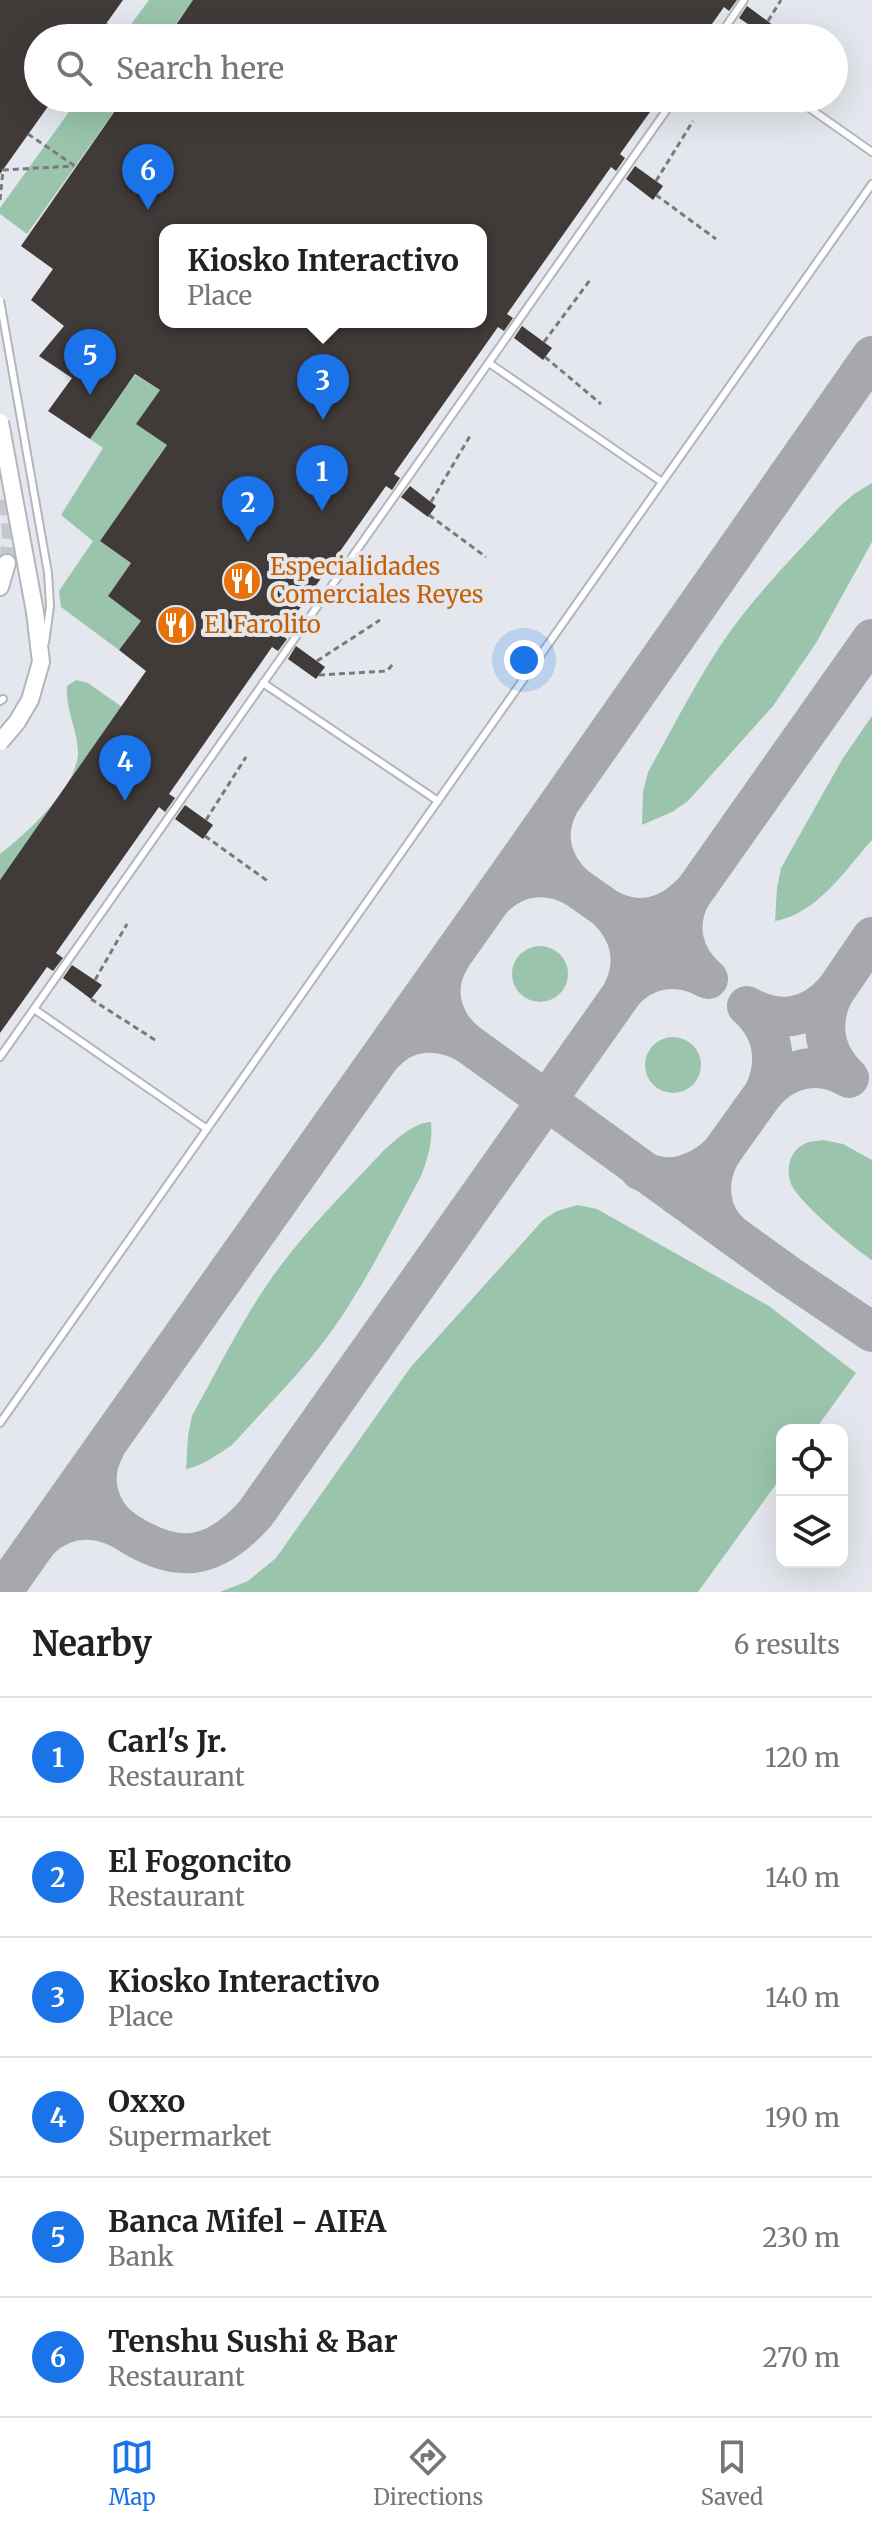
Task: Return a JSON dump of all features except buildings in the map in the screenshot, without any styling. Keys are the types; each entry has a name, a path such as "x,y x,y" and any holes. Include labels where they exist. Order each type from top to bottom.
{"main road":[{"path":"0,422 35,612 41,662 30,700 0,742"},
{"path":"0,587 7,563"}],"lane":[{"path":"728,24 744,0"},
{"path":"0,1057 665,112"},
{"path":"815,112 872,152"},
{"path":"0,1423 872,184"},
{"path":"0,300 48,573 50,606 41,662"},
{"path":"489,363 662,482"},
{"path":"263,683 438,801"},
{"path":"34,1009 207,1129"}],"path":[{"path":"768,21 781,0"},
{"path":"656,181 693,121"},
{"path":"0,200 3,170 75,166 28,134"},
{"path":"656,195 716,239"},
{"path":"544,342 590,280"},
{"path":"545,357 601,404"},
{"path":"431,502 470,436"},
{"path":"429,515 486,557"},
{"path":"317,661 380,620"},
{"path":"319,675 387,671 393,664"},
{"path":"206,820 246,757"},
{"path":"205,836 269,882"},
{"path":"95,980 127,924"},
{"path":"91,999 155,1040"}],"green space":[{"path":"149,0 193,0 176,24 131,24"},
{"path":"69,112 114,112 27,234 0,214 0,208"},
{"path":"135,375 160,390 137,424 167,445 100,541 131,563 108,596 141,621 119,650 61,607 59,591 93,541 61,515 103,448 90,439"},
{"path":"872,483 872,542 816,643 773,706 688,801 642,825 643,792 648,772 729,633 754,600 839,507"},
{"path":"76,680 88,683 122,707 61,794 75,767 78,753 67,686"},
{"path":"872,716 872,840 817,900 790,917 775,921 781,868 843,758"},
{"path":"60,795 0,880 0,854 23,835"},
{"path":"540,946 560,954 568,974 560,994 540,1002 520,994 512,974 520,954"},
{"path":"673,1037 693,1045 701,1065 693,1085 673,1093 653,1085 645,1065 653,1045"},
{"path":"431,1122 429,1149 421,1176 372,1267 328,1336 232,1445 186,1469 192,1416 241,1327 285,1259 384,1150 412,1128"},
{"path":"823,1140 843,1144 872,1160 872,1260 841,1237 793,1188 789,1170 794,1152 806,1143"},
{"path":"577,1205 597,1209 769,1306 856,1373 819,1424 776,1424 776,1484 698,1592 220,1592 248,1581 276,1558 410,1368 543,1220 557,1211"}],"taxiway":[{"path":"2,1592 872,356"},
{"path":"122,1529 159,1549 192,1553 224,1542 255,1514 872,639"},
{"path":"495,896 514,883 534,878 555,879 576,887 561,870 552,850 551,828 558,806"},
{"path":"576,887 626,922"},
{"path":"692,893 684,916 684,939 692,960 708,979 685,970 662,970 641,977 622,993 630,970 629,948 621,927 606,908 629,917 652,917 673,908 692,893"},
{"path":"820,1013 872,937"},
{"path":"384,1053 402,1039 424,1033 446,1035 467,1043 451,1026 442,1005 441,983 449,961"},
{"path":"834,992 826,1016 826,1038 834,1059 849,1078 827,1069 804,1069 782,1077 764,1093 771,1069 771,1046 763,1025 747,1006 770,1015 793,1016 815,1008 834,992"},
{"path":"467,1043 789,1276 872,1332"},
{"path":"721,1153 779,1072"},
{"path":"640,1170 661,1177 683,1175 703,1167 721,1153 713,1175 712,1197 718,1217 732,1235"},
{"path":"40,1539 59,1526 80,1520 101,1521 122,1529 107,1512 98,1492 97,1470 105,1448"}],"tunnel":[{"path":"7,497 10,535 7,563"}],"place":[{"name":"Tenshu Sushi & Bar","path":"148,210"},
{"name":"Banca Mifel - AIFA","path":"90,395"},
{"name":"Kiosko Interactivo","path":"323,420"},
{"name":"Carl's Jr.","path":"322,511"},
{"name":"El Fogoncito","path":"248,542"},
{"name":"Especialidades Comerciales Reyes","path":"242,581"},
{"name":"El Farolito","path":"176,625"},
{"name":"Oxxo","path":"125,801"}]}
